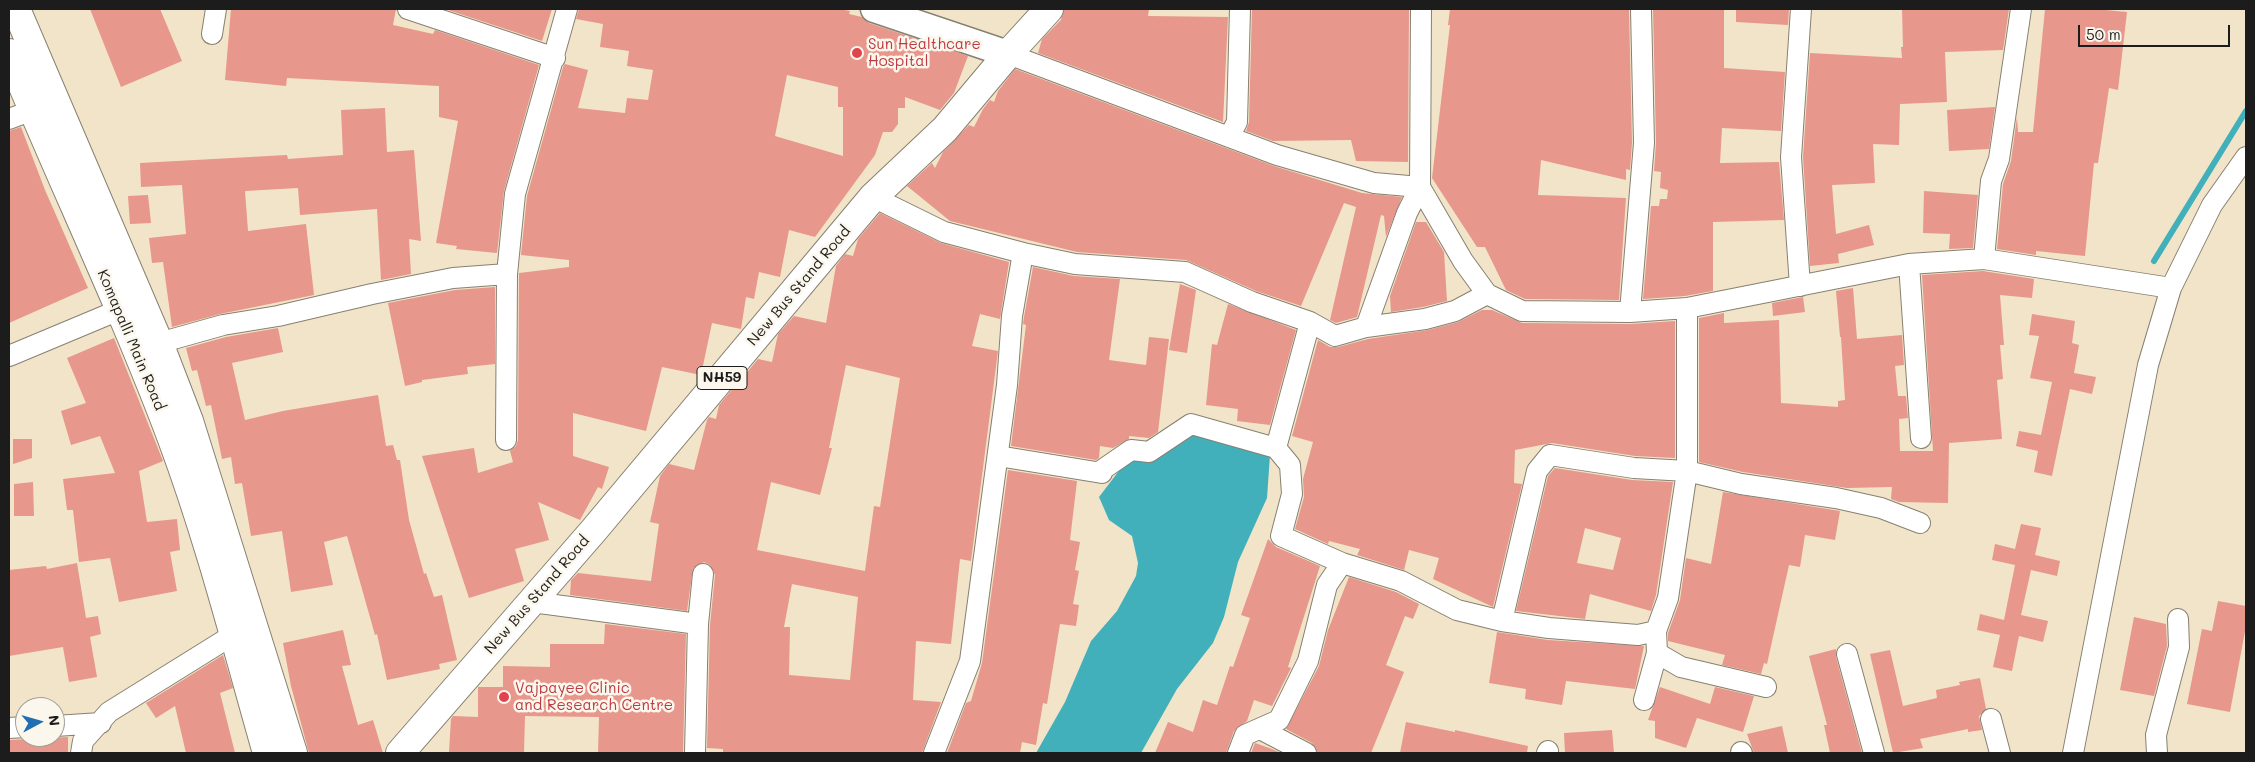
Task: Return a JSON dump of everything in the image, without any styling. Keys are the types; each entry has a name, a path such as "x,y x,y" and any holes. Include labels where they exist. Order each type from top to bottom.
{"main road":[{"path":"16,9 159,343 200,452 243,628 267,753"},
{"name":"New Bus Stand Road","path":"400,753 532,602 873,197 945,129 1008,54 1049,9"},
{"name":"Komapalli Main Road","path":"9,53 21,115 119,310 243,628"},
{"path":"243,628 293,753"}],"street":[{"path":"212,34 216,9"},
{"path":"408,9 555,58"},
{"path":"506,440 507,274 514,194 555,58 567,9"},
{"path":"874,9 1008,54 1277,155 1374,183 1420,187"},
{"path":"1229,137 1237,122 1240,9"},
{"path":"1366,327 1408,213 1420,187 1421,9"},
{"path":"1630,312 1644,142 1641,9"},
{"path":"1800,286 1790,157 1801,9"},
{"path":"1984,259 1991,181 2000,159 2021,9"},
{"path":"2073,753 2148,366 2172,288 2212,205 2246,157"},
{"path":"1420,187 1463,260 1487,294 1522,311 1630,312 1687,308 1909,264 1984,259 2172,288"},
{"path":"873,197 944,232 1023,253 1076,264 1185,272 1252,302 1310,322 1335,336 1366,327 1425,319 1455,311 1487,294"},
{"path":"934,753 970,661 1008,385 1012,316 1023,253"},
{"path":"1909,264 1921,438"},
{"path":"159,343 222,325 278,316 381,292 453,278 507,274"},
{"path":"1644,700 1657,653 1656,631 1668,598 1687,471 1687,308"},
{"path":"9,356 119,310"},
{"path":"1276,448 1310,322"},
{"path":"998,456 1102,472 1102,470 1131,450 1149,452 1191,424 1276,448 1290,465 1292,494 1281,536 1342,563 1401,581 1457,610 1502,621 1638,635 1656,631"},
{"path":"1502,621 1537,471 1550,455 1634,468 1687,471 1741,484 1836,498 1881,508 1920,524"},
{"path":"1238,753 1246,735 1278,720 1283,712 1308,661 1328,585 1342,563"},
{"path":"695,753 698,624 703,574"},
{"path":"532,602 698,624"},
{"path":"2156,753 2156,735 2179,647 2178,619"},
{"path":"81,753 83,741 109,712 243,628"},
{"path":"1657,653 1681,668 1766,687"},
{"path":"1846,654 1874,753"},
{"path":"1992,719 2000,753"},
{"path":"65,725 101,723"},
{"path":"1260,729 1306,753"}],"water":[{"path":"1185,433 1270,455 1267,498 1238,562 1224,617 1213,643 1177,689 1141,753 1036,753 1065,702 1091,641 1117,611 1136,576 1138,563 1132,536 1109,520 1099,497 1128,459"}],"building":[{"path":"90,9 160,9 182,61 121,87"},
{"path":"231,9 396,9 393,25 433,34 435,30 539,65 504,191 497,253 456,249 457,246 436,243 458,121 439,117 439,86 287,78 286,86 225,80"},
{"path":"445,9 552,9 542,41"},
{"path":"579,9 839,9 850,11 849,14 862,17 869,23 968,56 954,93 940,110 905,97 905,108 898,108 898,124 892,132 883,132 875,155 815,237 789,230 780,277 759,272 754,299 746,297 741,329 712,323 701,375 662,367 646,431 573,413 573,456 609,467 602,489 598,487 580,520 538,502 549,540 515,549 524,581 469,598 422,456 474,448 478,473 513,462 510,451 516,446 518,440 519,273 569,267 569,260 521,255 527,196 563,67 565,64 588,70 578,108 625,113 627,98 648,100 653,70 627,66 629,51 600,47 603,24 576,19","holes":["787,75 838,87 838,107 843,107 843,156 775,136"]},
{"path":"1064,9 1149,9 1148,16 1228,17 1223,122 1038,53 1042,39 1061,20"},
{"path":"1252,9 1409,9 1408,162 1356,161 1351,140 1273,141 1246,131 1249,122"},
{"path":"1450,9 1629,9 1632,143 1630,170 1626,169 1626,180 1541,160 1538,195 1626,198 1619,300 1525,299 1506,290 1485,247 1477,247 1432,178 1450,25 1448,25"},
{"path":"1653,9 1724,9 1724,68 1785,72 1781,131 1722,128 1720,163 1779,162 1784,220 1713,222 1713,291 1685,296 1643,299 1651,206 1659,206 1660,199 1667,199 1668,190 1660,188 1661,172 1654,171 1656,143"},
{"path":"1736,9 1789,9 1788,25 1736,22"},
{"path":"1902,9 2009,9 2003,50 1945,52 1947,102 1900,104 1899,145 1873,144 1875,183 1832,185 1836,234 1869,225 1874,245 1838,254 1839,263 1810,266 1803,157 1810,53 1902,58"},
{"path":"2045,9 2095,9 2127,12 2118,90 2109,88 2098,163 2094,163 2085,256 2036,251 2036,255 1997,249 2003,184 2011,161 2017,117 2018,132 2033,132"},
{"path":"1015,69 1274,166 1362,193 1402,197 1386,237 1384,216 1381,215 1357,317 1336,323 1330,320 1356,207 1344,203 1301,306 1256,291 1186,260 1077,252 950,221 907,186 932,163 935,168 943,152 969,125 974,127 983,109 990,100 994,102 998,91"},
{"path":"1995,107 1989,149 1949,151 1947,110"},
{"path":"385,108 387,152 414,150 421,241 409,239 411,274 381,280 377,209 300,215 298,188 245,191 248,231 306,224 314,295 220,314 172,327 163,262 152,263 149,238 186,234 182,185 141,187 140,163 287,155 288,159 343,155 341,110"},
{"path":"21,127 45,190 88,288 9,323 9,131"},
{"path":"1924,191 1978,195 1973,248 1949,249 1950,234 1923,233"},
{"path":"148,195 151,223 130,224 128,196"},
{"path":"880,213 941,243 1009,262 1000,319 980,314 972,346 998,351 971,561 960,559 951,644 916,641 913,700 941,702 922,753 723,753 723,749 707,748 710,625 715,575 710,565 704,562 693,568 687,611 570,595 571,580 578,573 651,581 659,524 650,522 660,476 669,464 694,470 707,420 709,417 716,419 719,405 735,386 738,386 739,382 758,359 772,362 778,334 794,316 826,323 836,266 845,254 853,256 858,239","holes":["846,365 900,378 880,507 874,506 865,571 757,550 771,482 820,495 832,448 829,448","792,584 858,597 850,680 789,675 790,627 784,627"]},
{"path":"1416,222 1426,222 1444,252 1447,301 1391,312 1390,296"},
{"path":"1033,267 1074,276 1120,279 1109,360 1146,365 1149,337 1169,339 1158,432 1149,438 1129,436 1129,439 1113,448 1100,446 1099,458 1096,460 1011,446 1026,325 1023,324"},
{"path":"1983,271 2034,279 2032,298 2000,295 2004,345 2000,345 2003,379 1997,380 2002,439 1949,443 1948,503 1899,502 1891,499 1892,487 1847,488 1743,472 1699,462 1699,318 1724,313 1724,323 1779,320 1781,403 1838,407 1838,401 1845,400 1836,291 1853,288 1857,339 1902,335 1904,365 1895,366 1898,396 1906,396 1908,418 1899,419 1900,451 1933,451 1922,275"},
{"path":"1180,284 1196,290 1187,353 1169,350"},
{"path":"495,287 495,364 467,367 468,374 422,380 422,382 405,386 388,303 455,290"},
{"path":"1803,297 1805,312 1773,316 1772,303"},
{"path":"1228,304 1296,330 1270,425 1237,421 1238,409 1206,405 1212,344 1217,345"},
{"path":"1482,310 1492,310 1522,323 1630,324 1675,321 1675,458 1635,456 1552,443 1515,450 1514,483 1522,484 1493,607 1433,579 1439,558 1409,550 1404,570 1357,555 1360,549 1329,541 1328,544 1295,529 1304,497 1303,479 1313,442 1292,436 1318,340 1330,347 1338,347 1368,339 1428,330 1458,322"},
{"path":"2032,314 2075,321 2072,343 2079,345 2074,373 2096,377 2092,394 2070,389 2052,476 2034,472 2038,451 2016,446 2019,431 2041,435 2052,382 2030,378 2039,336 2029,335"},
{"path":"278,328 283,352 232,363 245,420 283,411 378,395 386,446 393,445 397,460 400,460 409,520 424,574 426,573 434,597 442,595 457,660 439,664 440,669 387,680 377,634 375,635 347,536 324,542 333,585 291,592 282,531 251,536 242,483 235,484 231,457 222,459 211,405 206,406 197,370 192,371 186,348 226,337"},
{"path":"114,338 163,461 139,471 147,522 177,519 180,550 170,552 177,591 119,602 110,558 79,562 73,510 67,510 63,479 115,473 100,436 71,445 61,411 86,403 67,358"},
{"path":"13,439 32,439 32,458 13,464"},
{"path":"1555,468 1632,480 1673,482 1656,595 1651,611 1590,594 1585,619 1516,611 1548,476","holes":["1585,528 1621,538 1613,570 1577,563"]},
{"path":"1008,470 1077,481 1070,540 1080,542 1075,570 1079,571 1073,604 1079,605 1076,626 1060,624 1047,704 1043,703 1036,745 1022,742 1020,753 947,753 966,703 971,701 982,663"},
{"path":"33,482 34,516 14,516 14,484"},
{"path":"1723,492 1840,511 1835,540 1805,535 1800,567 1789,565 1767,664 1764,663 1761,674 1722,665 1725,655 1668,641 1668,633 1680,600 1686,558 1711,564"},
{"path":"2021,524 2041,528 2035,555 2060,561 2057,576 2031,570 2021,615 2048,621 2043,642 2019,636 2012,671 1993,667 2000,635 1977,630 1980,614 2004,620 2015,565 1992,560 1995,544 2015,549"},
{"path":"1268,539 1276,547 1320,566 1288,667 1291,668 1272,706 1254,700 1247,721 1234,731 1226,753 1155,753 1168,722 1193,732 1203,700 1217,705 1230,666 1233,667 1250,618 1241,615"},
{"path":"77,563 86,618 98,616 101,634 90,637 97,677 69,682 63,647 9,656 9,570 46,566 47,569"},
{"path":"1349,577 1396,592 1419,604 1413,619 1405,616 1386,665 1404,672 1371,753 1318,753 1312,743 1286,729 1319,666 1328,630"},
{"path":"2218,601 2246,606 2246,626 2230,712 2187,704 2202,629 2212,631"},
{"path":"2134,617 2166,624 2167,646 2154,696 2120,690"},
{"path":"605,624 686,634 683,753 598,753 599,717 525,716 524,753 449,752 451,719 453,716 478,717 478,687 503,687 503,666 550,667 550,644 604,644"},
{"path":"343,630 351,665 342,666 358,725 373,720 383,753 309,753 291,686 283,643"},
{"path":"1497,632 1548,640 1644,646 1635,689 1566,681 1562,705 1525,699 1526,689 1489,683"},
{"path":"1836,649 1836,657 1862,753 1830,753 1824,725 1827,725 1809,656"},
{"path":"1890,650 1903,706 1937,698 1936,690 1960,685 1959,682 1980,678 1986,709 1979,716 1982,730 1968,732 1968,729 1920,739 1923,748 1893,753 1870,654"},
{"path":"223,655 233,688 220,693 235,753 186,753 175,706 156,718 146,703"},
{"path":"1660,687 1710,704 1715,687 1754,696 1743,732 1697,718 1686,748 1655,738 1655,721 1648,720"},
{"path":"1406,722 1455,732 1455,730 1528,746 1527,753 1400,753"},
{"path":"1782,726 1788,753 1754,753 1747,734"},
{"path":"1612,730 1614,753 1565,753 1564,733"},
{"path":"65,737 68,737 68,753 9,753 9,740 15,740 15,747 65,747"},
{"path":"1255,743 1272,749 1281,753 1251,753"}],"waterway":[{"path":"2154,261 2246,111"}],"place":[{"name":"Sun Healthcare Hospital","path":"857,53"},
{"name":"Vajpayee Clinic and Research Centre","path":"504,697"}]}
